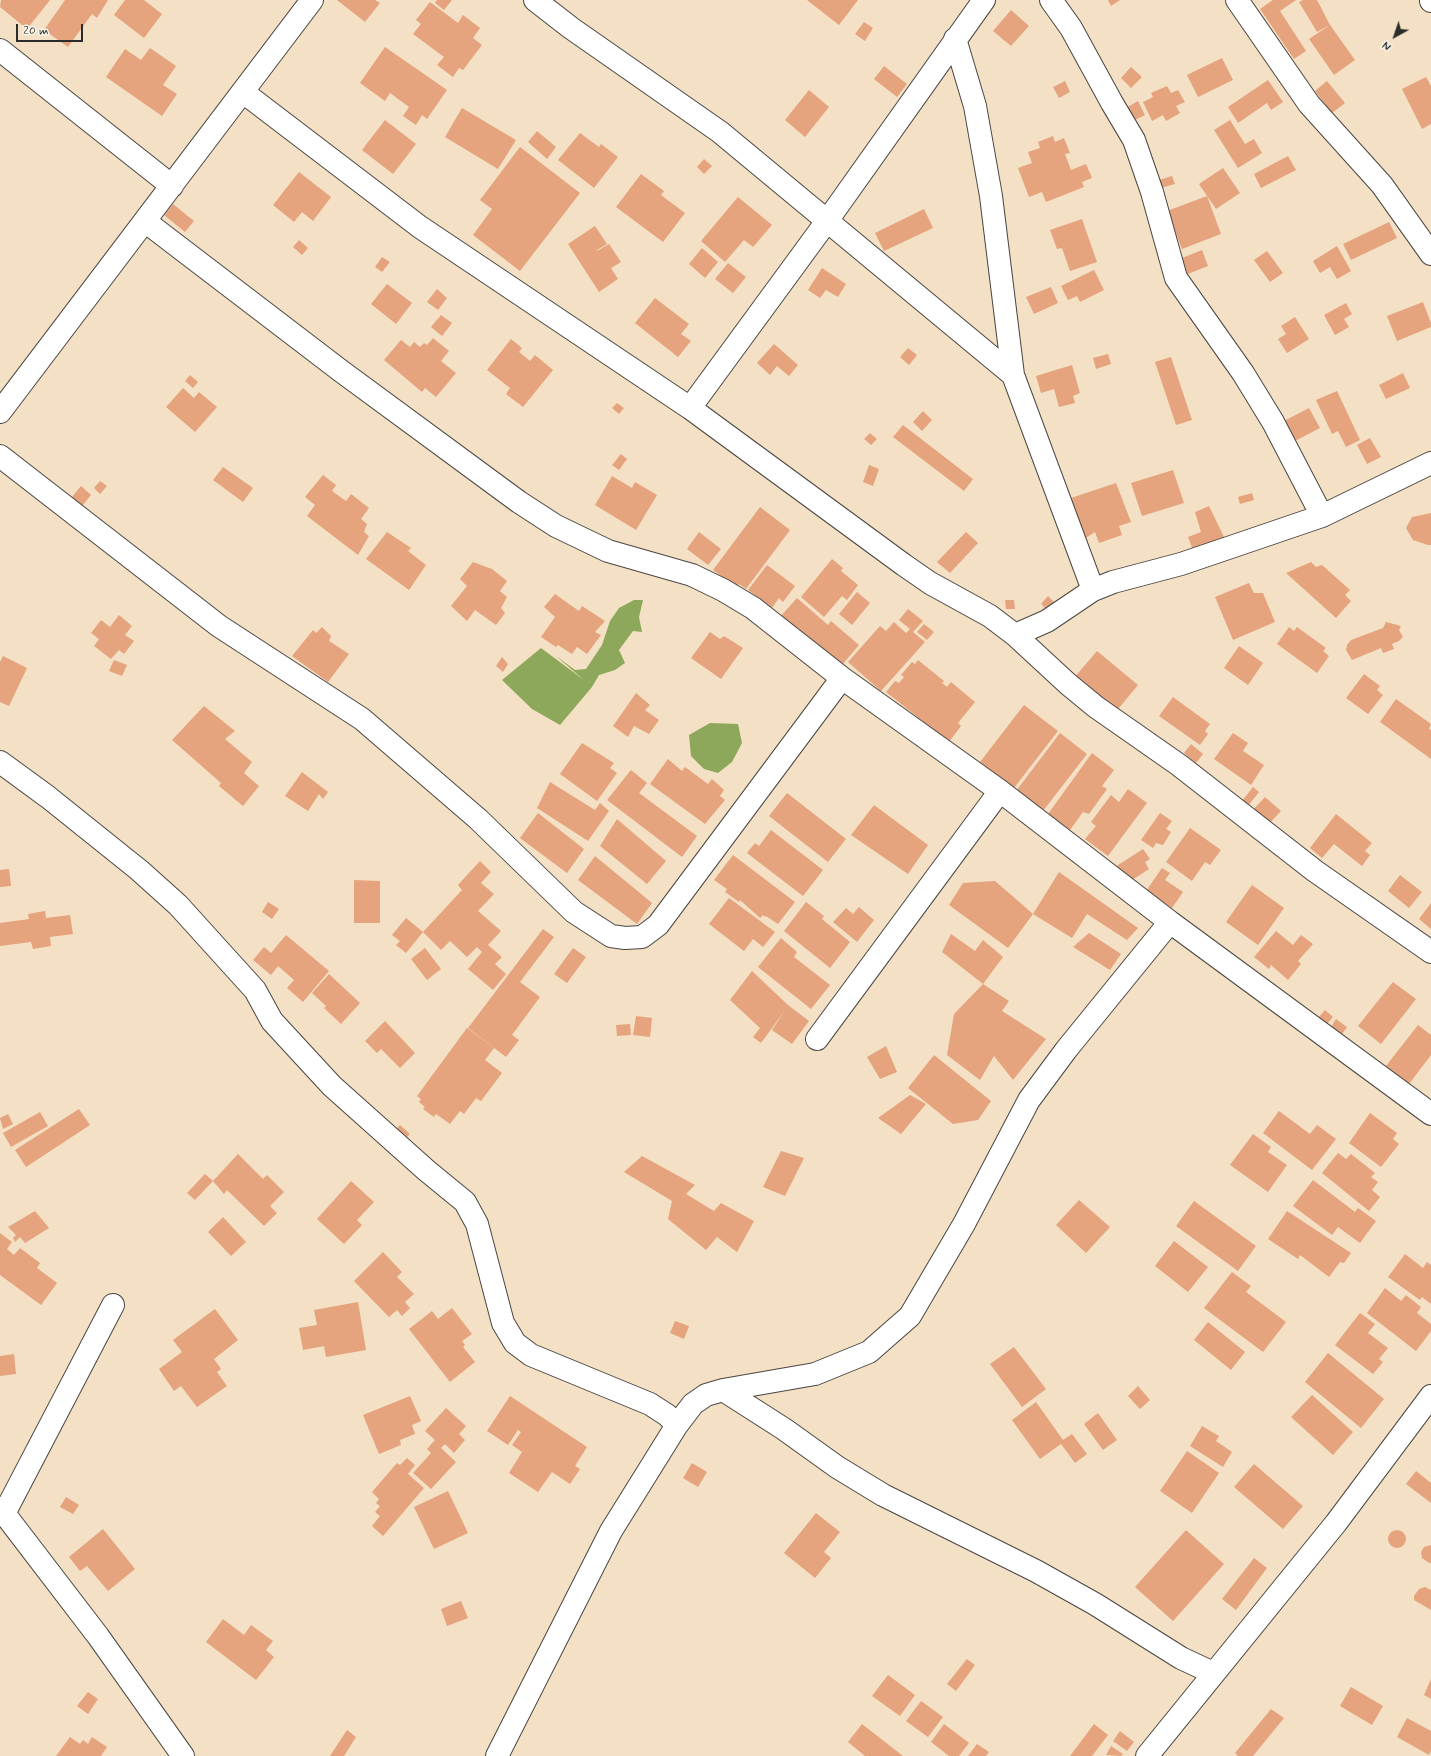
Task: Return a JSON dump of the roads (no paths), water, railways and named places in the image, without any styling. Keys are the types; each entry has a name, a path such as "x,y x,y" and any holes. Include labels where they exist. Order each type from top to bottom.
{"street":[{"path":"0,412 146,222 312,0"},
{"path":"535,0 571,28 720,132 1013,375"},
{"path":"690,408 827,221 984,0"},
{"path":"1052,0 1071,28 1134,140 1152,192 1176,278 1243,373 1273,422 1322,516"},
{"path":"1237,0 1309,104 1382,185 1431,254"},
{"path":"955,39 975,106 991,196 1013,375 1093,590"},
{"path":"0,50 172,186"},
{"path":"243,92 420,227 690,408 930,583 990,616 1015,635 1068,684 1096,707 1179,765 1315,871 1431,952"},
{"path":"146,222 341,371 519,502 556,526 608,551 692,575 723,590 753,608 842,678 1000,791 1170,922 1431,1114"},
{"path":"0,456 219,626 362,719 478,819 574,912 611,936 625,938 642,937 658,925 842,678"},
{"path":"1015,635 1047,621 1093,590 1112,582 1207,555 1322,516 1431,463"},
{"path":"0,762 48,797 178,904 255,990 272,1021 332,1086 426,1170 466,1202 477,1224 503,1323 515,1344 531,1355 544,1361 650,1404 667,1415 677,1425"},
{"path":"817,1039 1000,791"},
{"path":"497,1756 611,1531 677,1425 693,1404 706,1395 723,1390 815,1374 869,1352 910,1316 964,1224 1029,1100 1066,1050 1170,922"},
{"path":"113,1305 2,1510 98,1636 183,1756"},
{"path":"723,1390 784,1429 837,1467 883,1495 1036,1572 1095,1604 1181,1658 1214,1673"},
{"path":"1147,1756 1336,1523 1431,1396"}]}
